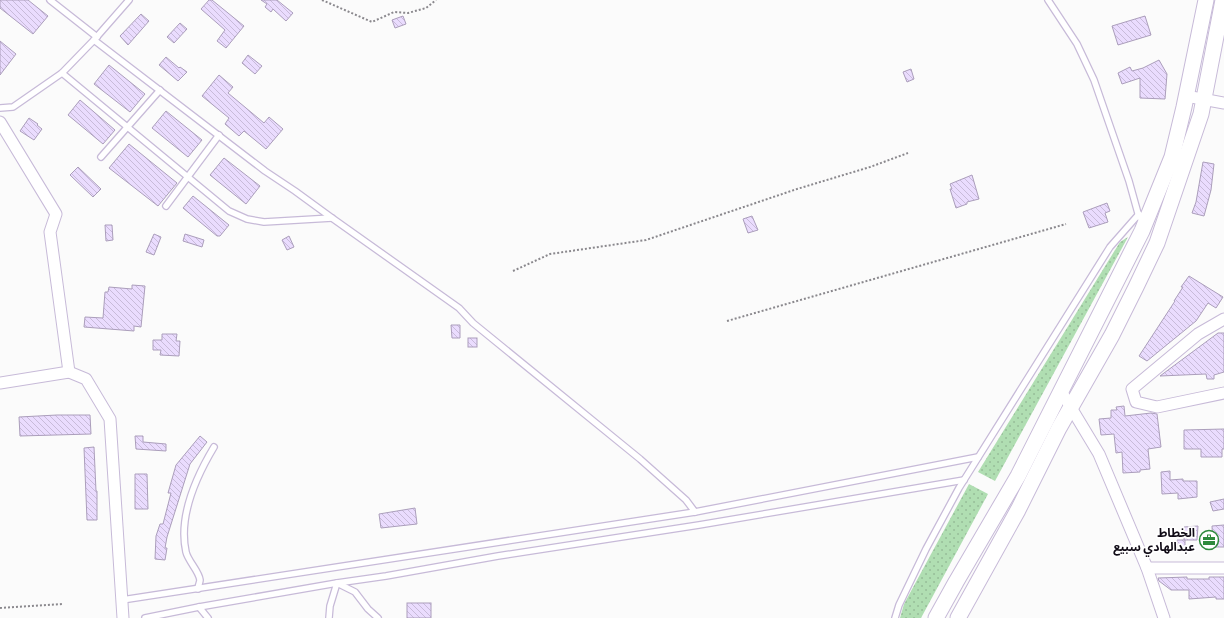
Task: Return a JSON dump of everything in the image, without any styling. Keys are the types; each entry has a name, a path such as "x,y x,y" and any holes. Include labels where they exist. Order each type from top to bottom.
{"main road":[{"path":"936,618 1018,476 1142,231 1172,157 1206,0"},
{"path":"958,618 1018,510 1071,408 1112,336 1157,243 1201,114 1223,0"}],"street":[{"path":"1186,96 1224,103"},
{"path":"0,122 56,214 50,232 69,372"},
{"path":"1224,319 1198,334 1132,389 1136,402 1157,407 1224,394"},
{"path":"0,383 69,372 86,379 110,419 123,618"},
{"path":"1061,391 1099,454 1147,568 1164,618"},
{"path":"1147,568 1224,568"}],"lane":[{"path":"50,0 95,39 265,171 459,308 473,323 640,459 686,500 695,512"},
{"path":"0,108 13,107 62,73 95,39 129,0"},
{"path":"1048,0 1077,44 1094,80 1129,181 1139,214 1142,231"},
{"path":"62,73 229,211 247,219 264,222 332,218"},
{"path":"101,157 160,90"},
{"path":"166,206 219,135"},
{"path":"895,618 899,605 926,549 964,480 1110,247 1139,214"},
{"path":"198,589 200,579 186,553 186,512 199,476 214,447"},
{"path":"122,600 695,512 978,458"},
{"path":"145,618 199,606 386,576 498,556 699,525 964,480"},
{"path":"329,618 330,606 337,583"},
{"path":"337,583 355,592 368,610 378,618"},
{"path":"199,606 208,618"},
{"path":"163,614 169,618"}],"path":[{"path":"322,0 372,22 394,12 408,13 426,8 436,0"},
{"path":"513,271 550,254 646,240 797,189 870,167 908,153"},
{"path":"727,322 1066,224"},
{"path":"0,608 63,604"}],"green space":[{"path":"1128,237 995,481 978,472 1120,242"},
{"path":"969,484 988,494 921,618 900,618 904,604"}],"building":[{"path":"0,0 28,0 48,16 33,34 0,8"},
{"path":"209,0 212,0 244,26 226,48 217,41 225,30 201,9"},
{"path":"261,0 277,0 293,13 286,21 273,9 271,12 265,7 267,4"},
{"path":"141,14 149,21 128,45 120,36"},
{"path":"403,16 406,24 395,28 392,20"},
{"path":"1145,16 1151,35 1118,45 1112,26"},
{"path":"180,23 187,29 174,43 167,37"},
{"path":"0,41 16,54 0,75"},
{"path":"248,55 262,66 255,74 242,63"},
{"path":"166,57 179,68 180,67 187,72 178,81 159,65"},
{"path":"1159,60 1167,74 1165,99 1140,98 1140,78 1122,84 1118,73 1130,67 1132,71 1143,68"},
{"path":"109,65 145,94 130,112 94,84"},
{"path":"911,69 914,79 907,82 903,72"},
{"path":"219,75 233,87 228,93 264,123 269,117 283,129 266,149 244,131 239,136 225,124 229,118 202,96"},
{"path":"80,100 115,130 103,144 68,115"},
{"path":"166,111 202,140 188,157 152,128"},
{"path":"29,118 38,124 37,125 42,129 34,140 20,131"},
{"path":"129,144 177,183 158,206 109,168"},
{"path":"224,158 260,186 246,204 210,175"},
{"path":"1203,162 1214,164 1211,190 1204,216 1192,213 1196,202"},
{"path":"78,167 101,189 93,197 70,175"},
{"path":"972,175 979,199 967,202 967,204 956,208 950,189 952,189 950,184"},
{"path":"193,196 229,225 220,236 217,236 183,208"},
{"path":"1107,203 1110,211 1105,213 1108,222 1089,228 1083,212"},
{"path":"752,216 758,230 748,233 743,219"},
{"path":"105,225 112,225 113,240 106,241"},
{"path":"154,234 161,237 154,255 146,252"},
{"path":"185,234 204,240 202,247 183,241"},
{"path":"289,236 294,247 287,250 282,240"},
{"path":"1189,276 1223,297 1216,308 1208,303 1196,321 1147,361 1139,356 1175,301 1183,287 1181,287"},
{"path":"132,285 145,286 141,327 134,326 134,331 84,327 85,317 103,318 105,292 108,292 109,287 132,289"},
{"path":"451,325 460,325 460,338 452,338"},
{"path":"1218,333 1224,333 1224,372 1214,375 1214,379 1207,379 1206,374 1160,376"},
{"path":"162,334 177,334 176,341 180,341 179,356 160,355 161,350 153,350 153,340 162,340"},
{"path":"468,338 477,338 477,347 468,347"},
{"path":"1124,406 1125,416 1151,413 1157,414 1161,447 1148,449 1150,469 1140,470 1140,472 1123,473 1122,452 1116,453 1114,434 1101,435 1099,419 1111,418 1111,410 1117,410 1116,407"},
{"path":"90,415 91,434 20,436 19,417"},
{"path":"1224,429 1224,449 1222,449 1222,457 1201,457 1201,449 1184,449 1184,430"},
{"path":"135,436 143,436 143,442 166,444 166,451 136,449"},
{"path":"200,436 207,442 190,464 167,537 165,560 155,559 156,536 160,524 163,524 171,493 168,493 176,465"},
{"path":"94,447 97,520 87,520 84,448"},
{"path":"1170,471 1170,480 1183,479 1183,481 1197,481 1197,497 1178,499 1178,493 1162,494 1161,472"},
{"path":"135,474 147,474 148,509 135,509"},
{"path":"1224,499 1224,509 1213,511 1210,502"},
{"path":"415,508 417,524 381,528 379,514"},
{"path":"1224,525 1224,547 1213,547 1212,526"},
{"path":"1198,526 1197,540 1184,540 1184,527"},
{"path":"1177,540 1185,540 1185,551 1177,552"},
{"path":"1187,577 1187,579 1209,579 1209,577 1224,577 1224,599 1216,599 1216,597 1189,599 1189,590 1171,590 1159,581 1158,578"},
{"path":"407,603 431,603 431,618 407,618"}],"place":[{"name":"الخطاط عبدالهادي سبيع","path":"1209,540"}]}
